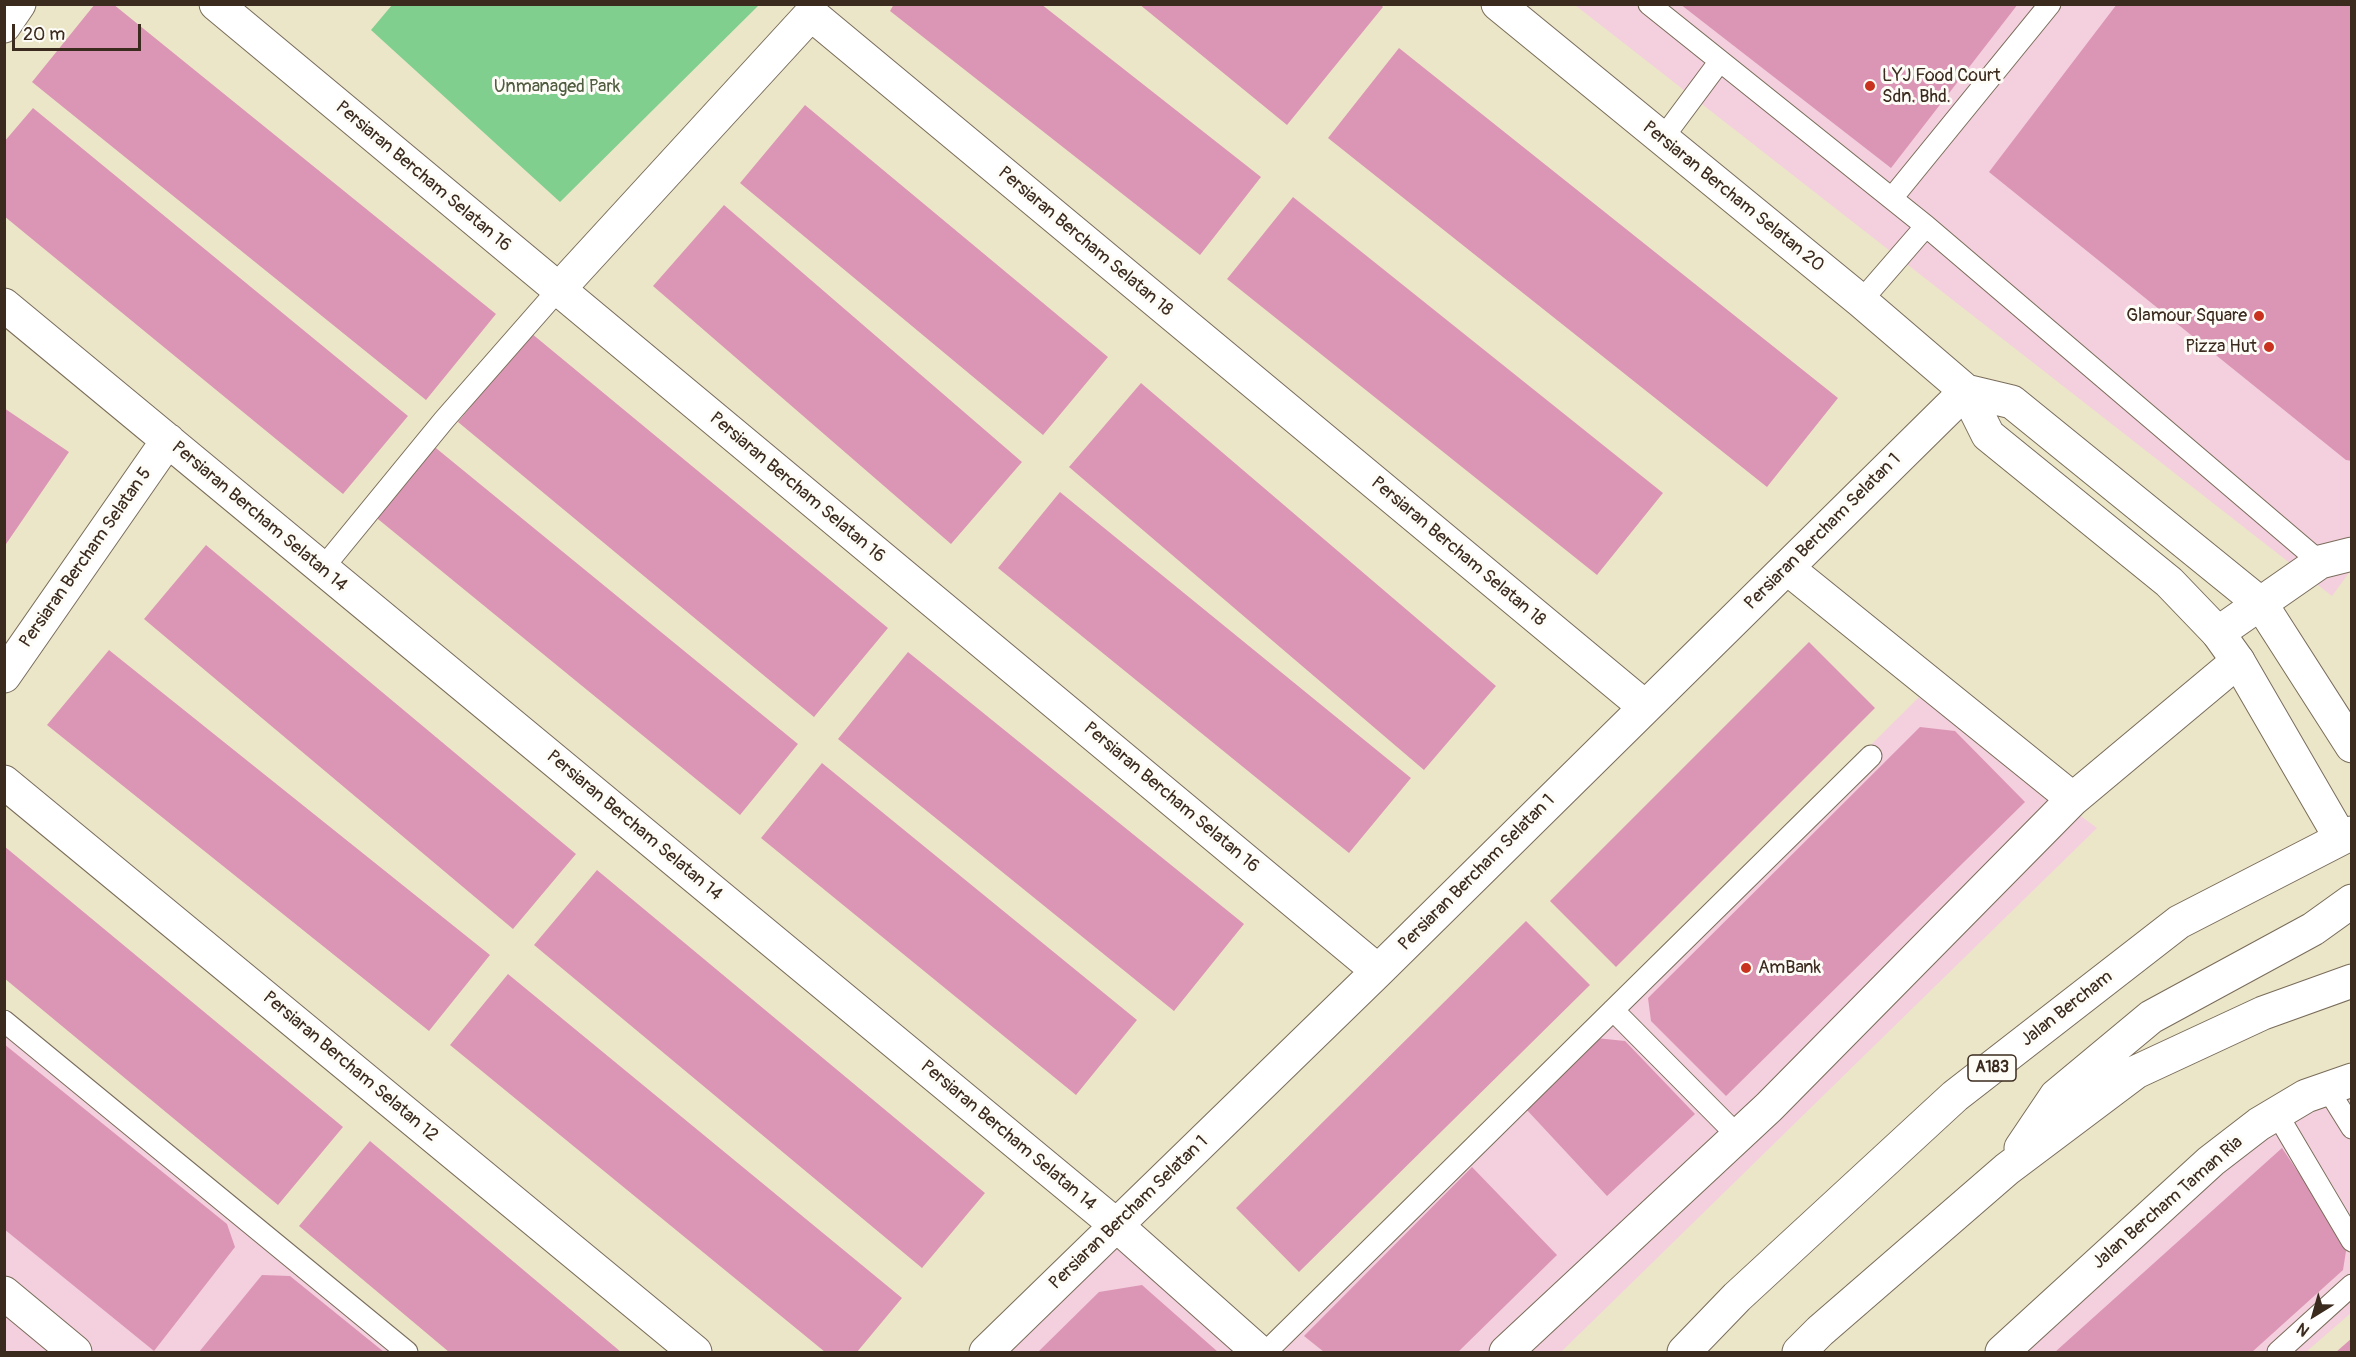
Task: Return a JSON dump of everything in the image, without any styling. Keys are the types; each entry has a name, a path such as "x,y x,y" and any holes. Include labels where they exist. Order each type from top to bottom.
{"street":[{"path":"4,26 19,4"},
{"name":"Persiaran Bercham Selatan 16","path":"216,4 1378,970"},
{"name":"Persiaran Bercham Selatan 20","path":"1498,4 1861,301 1966,391"},
{"name":"Persiaran Bercham Selatan 18","path":"558,290 815,10 1646,707"},
{"name":"Persiaran Bercham Selatan 14","path":"4,305 1116,1225 1259,1353"},
{"path":"1966,391 2012,402 2261,604 2352,746"},
{"path":"1966,391 1988,435 2169,582 2218,633 2238,661 2348,840"},
{"name":"Persiaran Bercham Selatan 1","path":"986,1353 1966,391"},
{"name":"Persiaran Bercham Selatan 5","path":"4,676 168,440"},
{"path":"2218,633 2320,562 2352,554"},
{"path":"1787,568 2073,799"},
{"path":"1506,1353 1738,1136 2073,799 2238,661"},
{"name":"Persiaran Bercham Selatan 12","path":"4,782 695,1353"},
{"name":"Jalan Bercham","path":"1684,1353 1737,1297 1964,1089 2179,922 2348,840"},
{"path":"2007,1170 2056,1096 2151,1017 2313,929 2352,901"},
{"path":"1799,1353 1820,1331 2007,1170 2136,1072 2262,1013 2352,981"},
{"name":"Jalan Bercham Taman Ria","path":"2001,1353 2211,1161 2306,1096 2339,1084"},
{"path":"4,1293 75,1353"}],"lane":[{"path":"1650,4 1926,226 2320,562"},
{"path":"1892,198 2050,4"},
{"path":"1662,139 1720,61"},
{"path":"1861,301 1926,226"},
{"path":"322,569 444,420 558,290"},
{"path":"1266,1353 1871,756"},
{"path":"1613,1010 1738,1136"},
{"path":"4,1021 407,1353"},
{"path":"2339,1084 2352,1128"},
{"path":"2277,1114 2352,1240"},
{"path":"2278,1353 2352,1286"}],"shaded area":[{"path":"1575,5 2351,5 2351,570 2332,596"},
{"path":"1919,697 2097,828 1561,1352 1263,1352"},
{"path":"5,1026 400,1352 5,1352"},
{"path":"2351,1079 2351,1313 2306,1352 2003,1352 2210,1164"},
{"path":"1124,1241 1237,1352 998,1352"}],"green space":[{"name":"Unmanaged Park","path":"392,5 759,5 560,202 371,30"}],"building":[{"path":"95,4 113,4 496,314 426,400 32,82"},
{"path":"894,4 1041,4 1261,177 1200,255 890,11"},
{"path":"1139,4 1380,4 1383,7 1287,125"},
{"name":"LYJ Food Court Sdn. Bhd.","path":"1680,4 2018,4 1891,168"},
{"name":"Glamour Square","path":"2117,4 2352,4 2352,461 2346,460 1989,172"},
{"path":"1399,48 1838,398 1767,487 1328,138"},
{"path":"805,105 1108,357 1043,435 740,183"},
{"path":"33,108 408,416 343,494 4,216 4,142"},
{"path":"1293,197 1663,493 1597,575 1227,279"},
{"path":"724,205 1022,462 951,544 653,286"},
{"path":"531,333 888,628 814,717 458,422"},
{"path":"1141,383 1496,686 1424,770 1069,467"},
{"path":"4,408 69,452 4,547"},
{"path":"431,444 798,744 740,815 373,515"},
{"path":"1060,492 1411,778 1349,853 998,568"},
{"path":"206,545 576,854 513,929 144,619"},
{"path":"1809,642 1875,708 1616,967 1550,901"},
{"path":"109,650 490,955 429,1031 47,725"},
{"path":"908,652 1244,924 1174,1011 838,739"},
{"path":"1920,727 1955,731 2025,802 1726,1096 1651,1021 1648,998"},
{"path":"822,763 1137,1020 1076,1095 761,838"},
{"path":"4,846 343,1127 278,1205 4,978"},
{"path":"597,870 985,1193 922,1268 534,945"},
{"path":"1526,921 1590,985 1299,1272 1236,1208"},
{"path":"508,974 902,1298 857,1352 825,1352 450,1045"},
{"path":"1596,1038 1625,1041 1695,1114 1607,1196 1526,1109"},
{"path":"4,1044 227,1224 235,1247 154,1351 4,1229"},
{"path":"370,1141 621,1352 449,1352 299,1226"},
{"path":"2282,1148 2347,1245 2343,1270 2252,1352 2055,1352"},
{"path":"1472,1167 1557,1255 1458,1352 1324,1352 1304,1336"},
{"path":"262,1275 290,1276 384,1352 199,1352"},
{"path":"1142,1285 1218,1352 1038,1352 1099,1292"},
{"path":"2352,1338 2352,1352 2336,1352"}],"place":[{"name":"LYJ Food Court Sdn. Bhd.","path":"1870,86"},
{"name":"Glamour Square","path":"2259,316"},
{"name":"Pizza Hut","path":"2269,347"},
{"name":"AmBank","path":"1746,968"}]}
